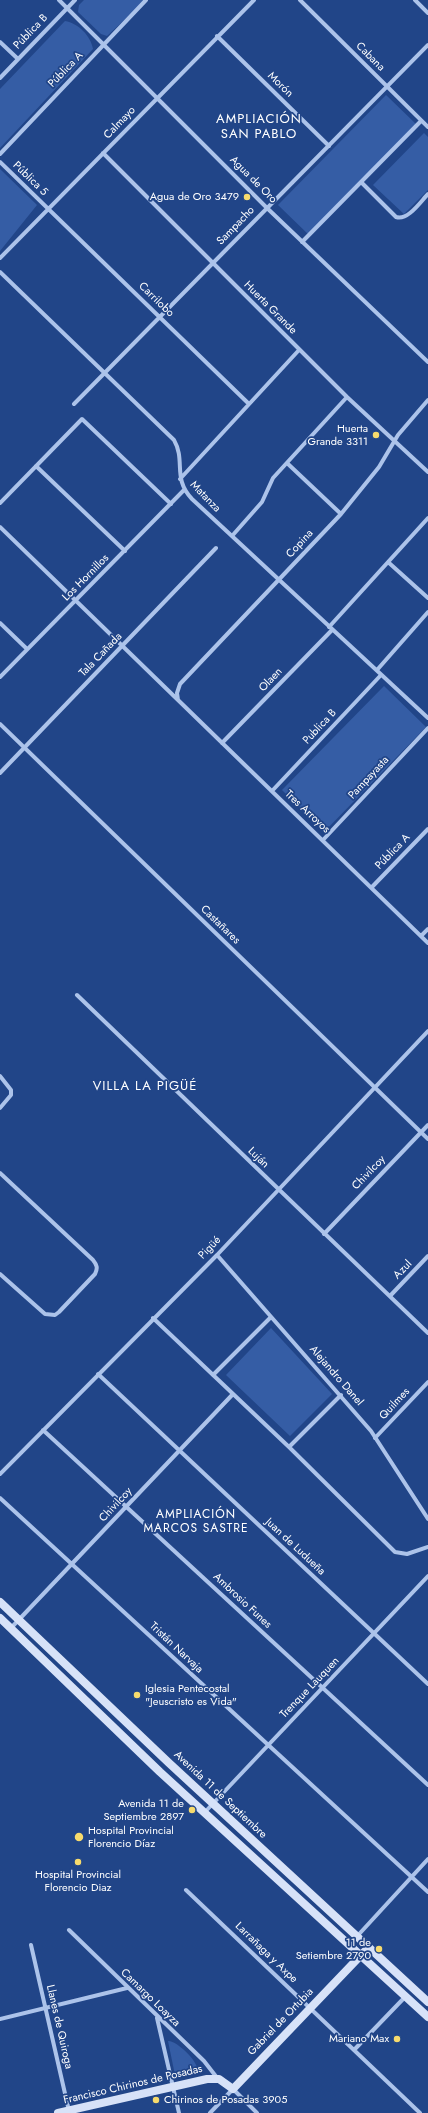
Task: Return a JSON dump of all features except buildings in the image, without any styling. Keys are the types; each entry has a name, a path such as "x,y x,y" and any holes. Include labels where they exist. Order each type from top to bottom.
{"main road":[{"name":"Avenida 11 de Septiembre","path":"0,1602 213,1803 428,2002"},
{"name":"Avenida 11 de Septiembre","path":"0,1618 205,1812 428,2017"},
{"name":"Gabriel de Ortubia","path":"233,2089 368,1947"},
{"name":"Francisco Chirinos de Posadas","path":"58,2113 69,2112 207,2079 218,2079 233,2089"}],"street":[{"name":"Agua de Oro","path":"59,0 267,208 428,362"},
{"name":"Pública B","path":"0,78 75,0"},
{"name":"Pública A","path":"0,154 146,0"},
{"name":"Calmayo","path":"0,258 254,0"},
{"name":"Cabana","path":"300,0 428,127"},
{"path":"415,0 428,13"},
{"name":"Morón","path":"217,36 329,146"},
{"path":"0,42 18,59"},
{"name":"Sampacho","path":"74,404 428,45"},
{"path":"302,242 421,121"},
{"name":"Huerta Grande","path":"104,153 299,350 428,472"},
{"name":"Pública 5","path":"0,162 49,209"},
{"path":"361,182 396,217 400,218 406,216 428,194"},
{"name":"Carrilobo","path":"49,209 249,404"},
{"name":"Matanza","path":"0,272 174,440 178,447 180,479 184,490 428,718"},
{"path":"180,479 299,350"},
{"path":"232,536 262,502 273,478 347,397"},
{"name":"Copina","path":"178,700 177,693 180,684 341,514 379,467 394,441 428,400"},
{"path":"0,503 82,419 172,504"},
{"path":"287,463 341,514"},
{"path":"36,466 124,551"},
{"name":"Los Hornillos","path":"0,677 172,504 184,490"},
{"name":"Olaen","path":"222,743 330,628 428,518"},
{"name":"Tres Arroyos","path":"0,527 428,942"},
{"name":"Tala Cañada","path":"0,773 216,548"},
{"path":"388,562 428,598"},
{"path":"377,670 428,612"},
{"path":"0,623 27,649"},
{"name":"Publica B","path":"272,791 381,675"},
{"name":"Castañares","path":"0,724 428,1138"},
{"name":"Pampayasta","path":"323,840 428,728"},
{"name":"Pública A","path":"372,887 428,829"},
{"path":"422,936 428,929"},
{"name":"Luján","path":"78,995 278,1190 428,1333"},
{"name":"Pigüé","path":"0,1474 217,1255 428,1031"},
{"path":"0,1076 12,1090 11,1095 0,1108"},
{"name":"Chivilcoy","path":"324,1234 428,1125"},
{"path":"0,1173 93,1260 96,1264 97,1270 95,1274 59,1312 50,1315 45,1314 0,1274"},
{"name":"Alejandro Danel","path":"217,1255 341,1395 375,1438 428,1520"},
{"name":"Azul","path":"390,1296 428,1256"},
{"path":"213,1374 271,1317"},
{"path":"153,1318 289,1447 395,1552 407,1554 428,1547"},
{"name":"Juan de Ludueña","path":"98,1374 428,1684"},
{"name":"Quilmes","path":"375,1438 428,1382"},
{"name":"Chivilcoy","path":"11,1628 233,1394"},
{"path":"289,1447 341,1395"},
{"name":"Ambrosio Funes","path":"43,1430 428,1786"},
{"name":"Tristán Narvaja","path":"0,1498 428,1892"},
{"name":"Trenque Lauquen","path":"205,1812 428,1576"},
{"path":"350,1944 428,1859"},
{"name":"Larrañaga y Axpe","path":"186,1890 420,2113"},
{"name":"Camargo Loayza","path":"69,1930 210,2067 218,2079"},
{"name":"Llanes de Quiroga","path":"31,1945 69,2112"},
{"path":"0,2018 127,1988"},
{"path":"354,2050 406,1996"},
{"path":"157,2017 179,2113"},
{"path":"233,2089 257,2113"},
{"name":"Gabriel de Ortubia","path":"210,2113 233,2089"}],"shaded area":[{"path":"84,0 146,0 107,36 101,34 78,12 79,5"},
{"path":"65,21 75,24 87,35 93,49 0,148 0,89"},
{"path":"386,95 417,125 309,235 278,205"},
{"path":"424,133 428,137 428,190 404,214 373,185"},
{"path":"0,169 37,205 0,251"},
{"path":"384,686 426,727 324,832 282,790"},
{"path":"271,1328 332,1394 290,1436 226,1375"},
{"path":"168,2041 182,2048 192,2058 197,2068 197,2072 181,2077 175,2075"}],"place":[{"name":"Agua de Oro 3479","path":"247,197"},
{"name":"Huerta Grande 3311","path":"376,435"},
{"name":"Iglesia Pentecostal \"Jeuscristo es Vida\"","path":"137,1695"},
{"name":"Avenida 11 de Septiembre 2897","path":"192,1810"},
{"name":"Hospital Provincial Florencio Díaz","path":"79,1837"},
{"name":"Hospital Provincial Florencio Diaz","path":"78,1862"},
{"name":"11 de Setiembre 2790","path":"379,1949"},
{"name":"Mariano Max","path":"397,2039"},
{"name":"Chirinos de Posadas 3905","path":"156,2100"}],"district":[{"name":"AMPLIACIÓN SAN PABLO","path":"259,128"},
{"name":"VILLA LA PIGÜÉ","path":"145,1087"},
{"name":"AMPLIACIÓN MARCOS SASTRE","path":"196,1522"}]}
